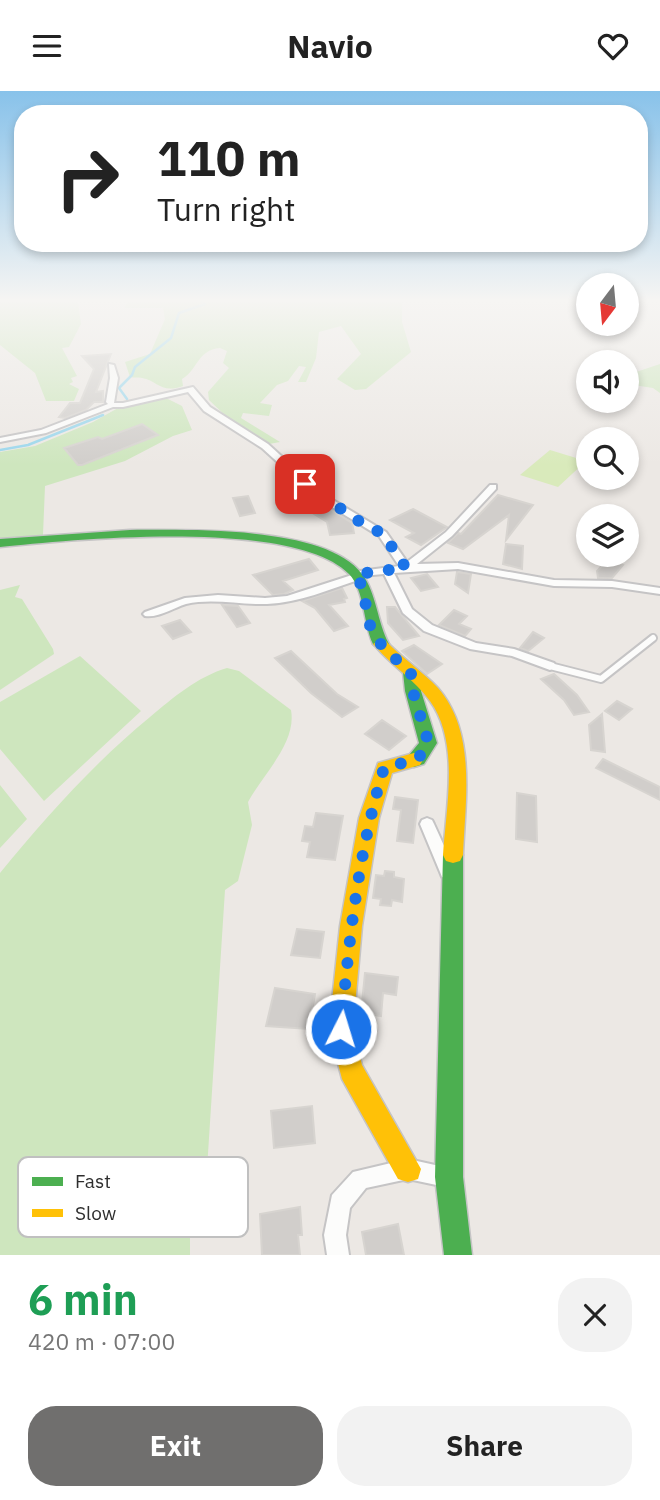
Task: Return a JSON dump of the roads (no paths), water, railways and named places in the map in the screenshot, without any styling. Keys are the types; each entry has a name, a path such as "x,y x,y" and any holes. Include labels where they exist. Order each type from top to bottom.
{"street":[{"path":"111,365 114,377 110,402 112,405"},
{"path":"0,440 31,435 68,424 112,405 190,390 207,409 265,446 320,496 383,534 406,568"},
{"path":"406,568 449,534 492,487"},
{"path":"0,543 104,536 216,533 318,551 342,561 356,576 374,633 389,653 411,672 444,708 456,745 449,1177 458,1255"},
{"path":"149,614 185,601 218,598 265,601 288,599 356,576 406,568 458,566 554,583 611,584 659,590"},
{"path":"387,570 407,611 428,628 474,646 514,653 550,666"},
{"path":"408,1169 351,1070 341,1029 351,926 369,818 384,768 418,759 428,743 424,723 412,695 411,672"},
{"path":"426,824 454,885"},
{"path":"338,1255 335,1235 340,1203 360,1179 408,1169 449,1177"}],"lane":[{"path":"550,666 601,679 653,638"}],"waterway":[{"path":"127,399 119,388 132,375 135,367 148,356"},
{"path":"0,450 28,445 103,415"}]}
